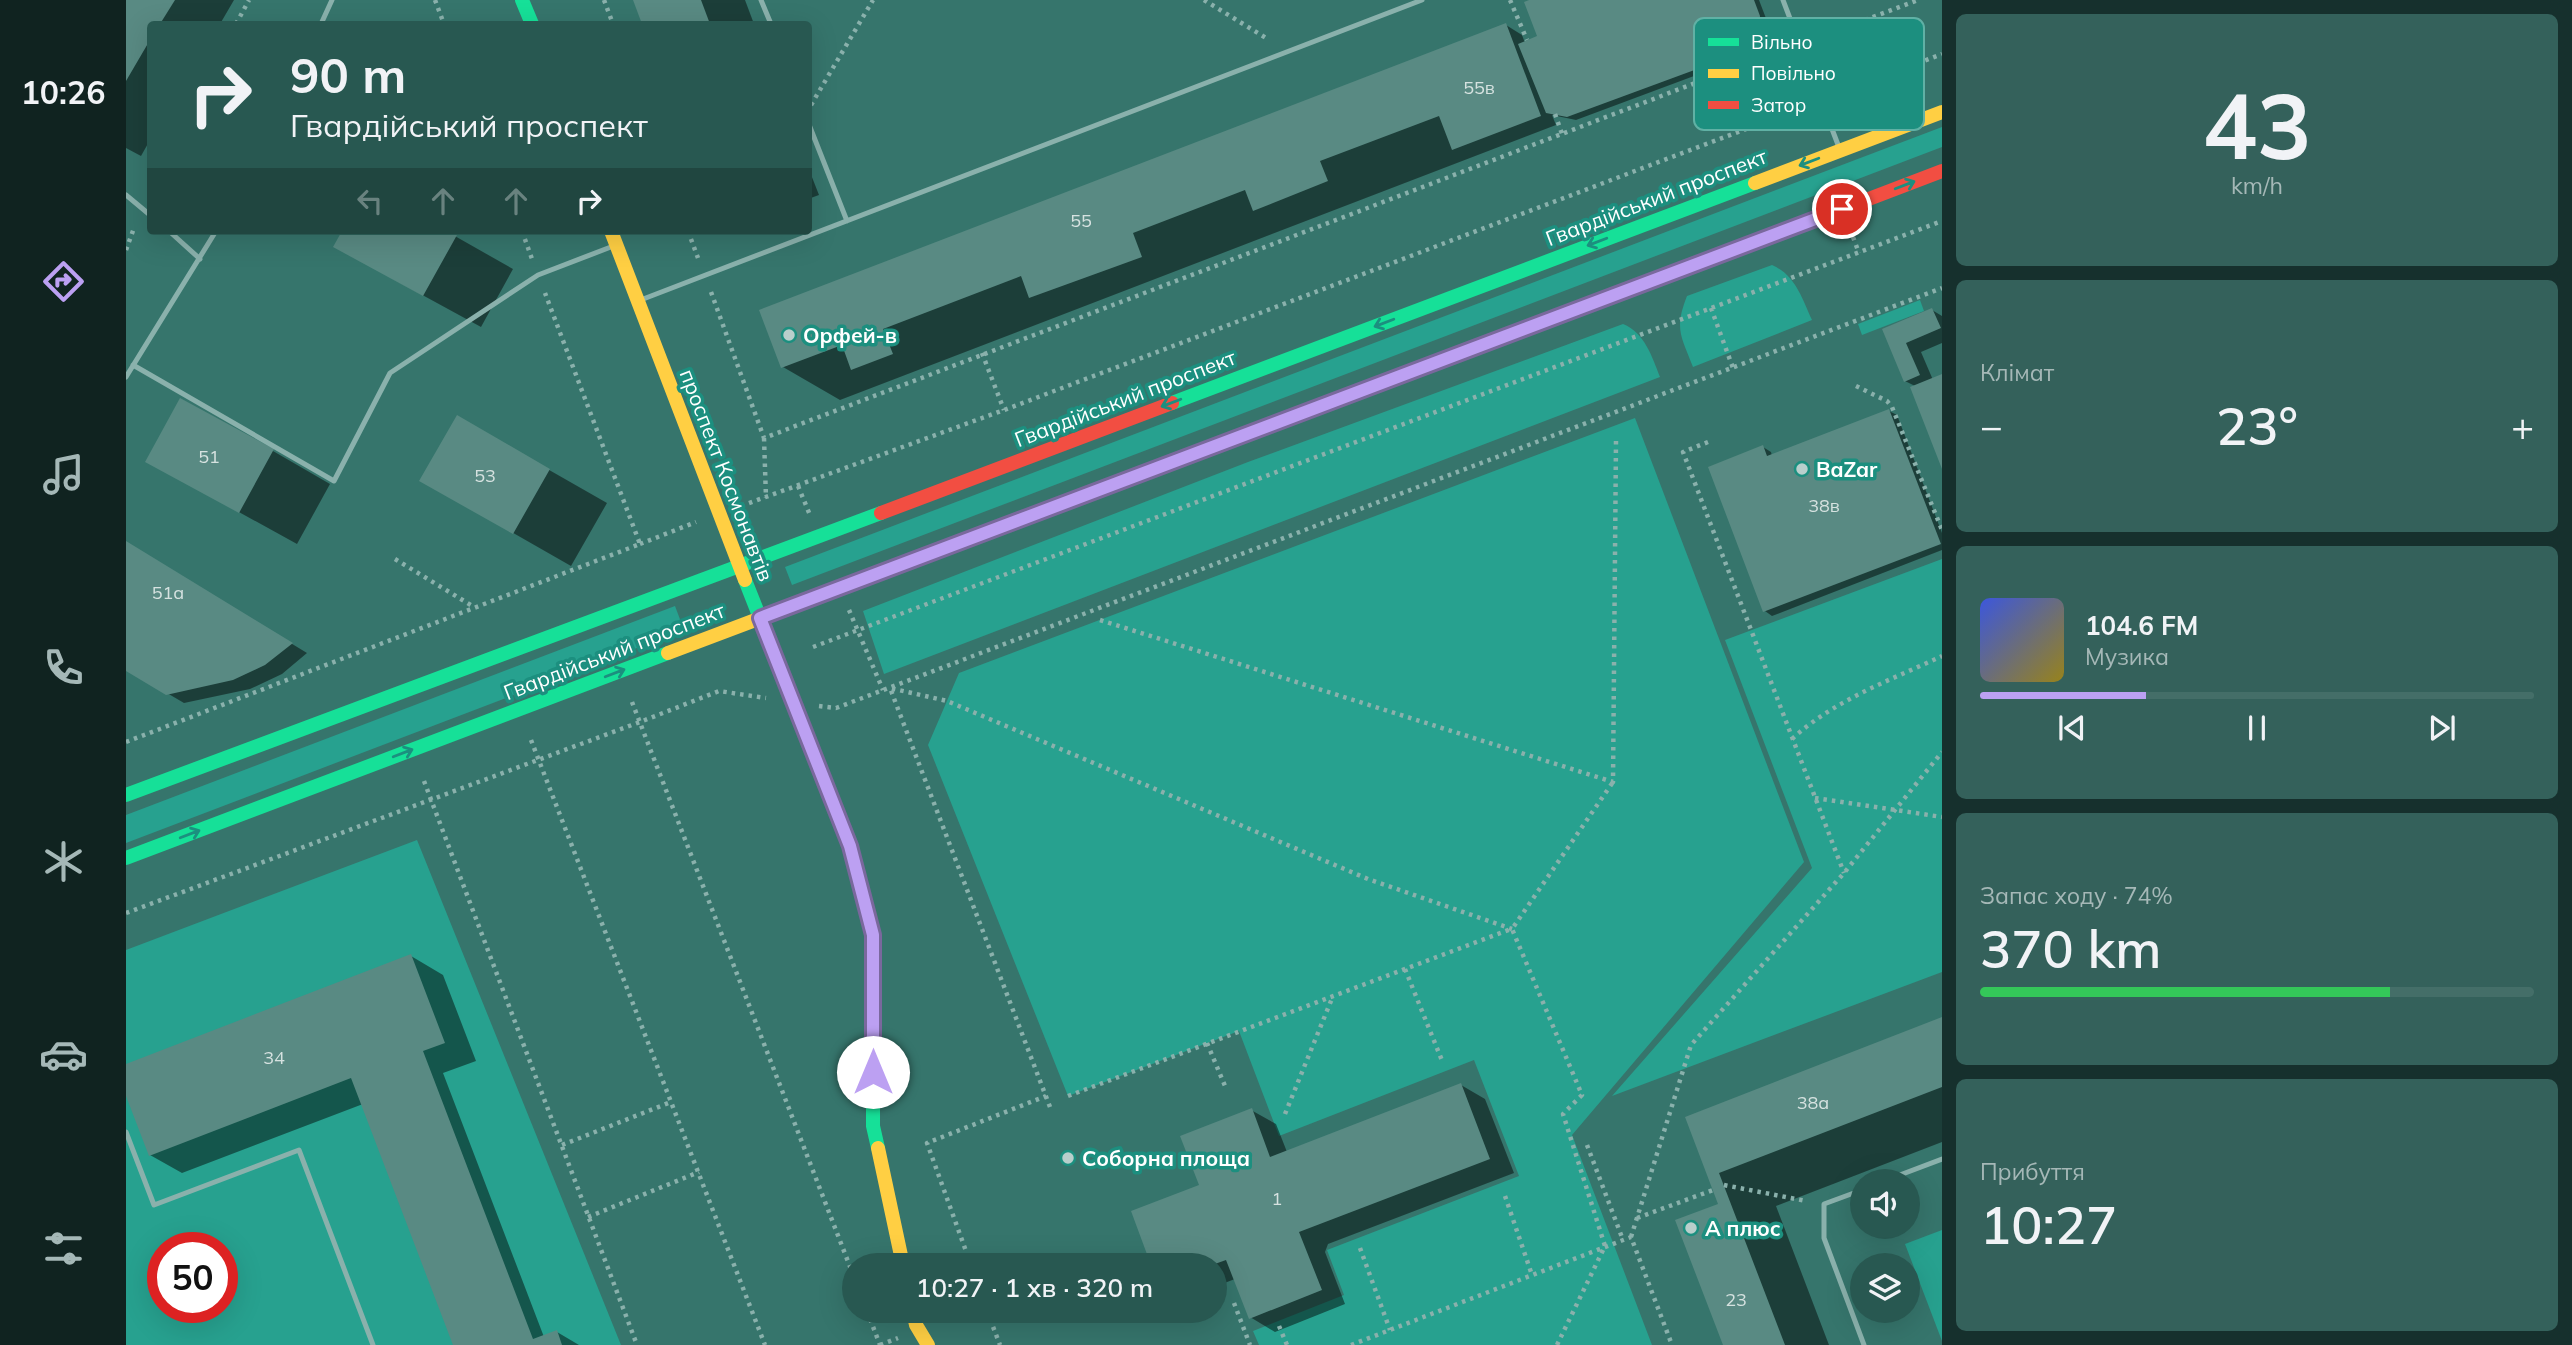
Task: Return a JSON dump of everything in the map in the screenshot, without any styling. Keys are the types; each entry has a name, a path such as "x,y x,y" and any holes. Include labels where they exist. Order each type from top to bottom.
{"main road":[{"path":"522,0 528,21"},
{"name":"Гвардійський проспект","path":"1924,119 1942,112"},
{"name":"Гвардійський проспект","path":"126,795 1894,130"},
{"name":"Гвардійський проспект","path":"126,858 1942,171"},
{"name":"проспект Космонавтів","path":"613,238 850,846 873,935 873,1126 900,1253"},
{"path":"916,1323 928,1345"}],"lane":[{"path":"322,21 332,0"},
{"path":"761,0 770,21"},
{"path":"812,234 1422,0"},
{"path":"1783,0 1790,18"},
{"path":"1832,130 1840,150"},
{"path":"812,132 847,220"},
{"path":"126,195 147,212"},
{"path":"173,235 200,259"},
{"path":"126,377 214,235"},
{"path":"637,301 808,235"},
{"path":"133,365 334,481 390,373 538,275 613,238"},
{"path":"126,1132 154,1205 299,1150 373,1345"},
{"path":"1916,1169 1942,1159"},
{"path":"1850,1194 1824,1204 1824,1238 1864,1345"}],"path":[{"path":"238,21 249,0"},
{"path":"435,0 443,21"},
{"path":"604,0 612,21"},
{"path":"812,102 873,0"},
{"path":"1204,0 1289,51"},
{"path":"1510,0 1527,40"},
{"path":"1870,18 1918,0"},
{"path":"1924,62 1941,56"},
{"path":"764,438 1694,84"},
{"path":"1555,114 1562,134"},
{"path":"126,742 719,514 1004,410 1742,130"},
{"path":"813,647 1942,221"},
{"path":"523,235 640,544"},
{"path":"690,235 764,438 766,498"},
{"path":"126,913 719,691 836,708 1942,288"},
{"path":"1711,309 1733,368"},
{"path":"982,353 1004,410"},
{"path":"1856,386 1887,401 1892,407 1942,530"},
{"path":"1068,1096 1512,929 1613,782 1616,440"},
{"path":"1708,442 1683,452 1844,873"},
{"path":"395,559 474,608"},
{"path":"1100,620 1613,782"},
{"path":"1792,739 1807,725 1842,703 1942,656"},
{"path":"890,688 947,701 1368,878 1512,929 1582,1095 1563,1114 1605,1246 1557,1345"},
{"path":"890,688 1050,1107"},
{"path":"632,702 845,1253"},
{"path":"531,740 765,1345"},
{"path":"1672,1345 1631,1237 1691,1045 1844,873 1942,752"},
{"path":"424,781 637,1345"},
{"path":"1815,798 1942,817"},
{"path":"1405,969 1443,1063"},
{"path":"1284,1114 1333,996"},
{"path":"1207,1043 1224,1086"},
{"path":"967,1253 926,1143 1046,1096"},
{"path":"562,1145 671,1102"},
{"path":"1587,1144 1623,1240"},
{"path":"588,1217 699,1172"},
{"path":"1724,1185 1824,1204"},
{"path":"1636,1218 1713,1190"},
{"path":"1505,1196 1532,1275"},
{"path":"1350,1345 1631,1237"},
{"path":"1360,1248 1390,1330"},
{"path":"1234,1303 1250,1345"},
{"path":"872,1323 880,1345"},
{"path":"992,1323 1000,1345"},
{"path":"1279,1326 1287,1345"}],"green space":[{"path":"1942,127 1942,147 792,585 785,567"},
{"path":"1772,265 1792,281 1812,320 1693,367 1680,325 1687,296"},
{"path":"1920,300 1924,311 1862,335 1858,324"},
{"path":"1623,324 1642,339 1660,377 884,674 863,611 1248,462"},
{"path":"1635,418 1804,862 1572,1135 1652,1345 1259,1345 1253,1331 1344,1295 1327,1250 1519,1176 1474,1060 1279,1136 1239,1031 1068,1096 928,745 959,673"},
{"path":"1942,559 1942,972 1612,1096 1812,868 1725,640"},
{"path":"675,606 684,630 126,843 126,815"},
{"path":"417,840 621,1345 126,1345 126,950"},
{"path":"1942,1230 1942,1341 1920,1283 1920,1253 1908,1253 1905,1244"}],"building":[{"path":"126,0 175,0 162,21 147,21 147,45 126,81"},
{"path":"633,0 701,0 709,21 641,21"},
{"path":"1754,0 1760,16 1694,18 1694,70 1567,117 1546,113 1518,44 1537,36 1524,2"},
{"path":"1506,23 1541,116 1452,150 1439,116 1320,161 1328,181 1253,211 1245,190 1133,233 1142,257 1029,298 1021,276 883,329 893,354 851,370 842,345 781,368 759,310"},
{"path":"340,235 457,235 423,296 333,247"},
{"path":"1932,308 1941,328 1906,343 1920,375 1904,382 1882,329"},
{"path":"1942,374 1942,469 1910,387"},
{"path":"180,398 274,449 239,513 145,462"},
{"path":"1889,409 1941,544 1763,612 1708,467 1763,445 1767,456"},
{"path":"457,415 550,469 513,534 419,481"},
{"path":"126,541 293,643 265,665 233,680 166,695 126,671"},
{"path":"411,954 445,1043 423,1051 533,1339 557,1330 562,1345 453,1345 351,1078 149,1156 126,1096 126,1064"},
{"path":"1942,1017 1942,1087 1719,1173 1785,1345 1723,1345 1675,1220 1718,1204 1685,1117"},
{"path":"1461,1083 1490,1159 1299,1232 1322,1290 1249,1319 1227,1263 1227,1253 1147,1253 1131,1211 1199,1185 1180,1136 1252,1108 1270,1157"}],"traffic: fast":[{"path":"522,0 531,21"},
{"path":"1172,403 1755,183"},
{"path":"1319,407 1853,205"},
{"path":"126,795 881,513"},
{"path":"745,580 850,846 873,935 873,1126 878,1148"},
{"path":"126,858 668,653"}],"traffic: slow":[{"path":"1924,119 1942,112"},
{"path":"1755,183 1895,130"},
{"path":"613,235 745,580"},
{"path":"668,653 1030,516"},
{"path":"878,1148 900,1253"},
{"path":"916,1323 928,1345"}],"traffic: jam":[{"path":"1853,205 1942,171"},
{"path":"881,513 1172,403"},
{"path":"1030,516 1319,407"}],"place":[{"name":"Орфей-в","path":"789,335"},
{"name":"BaZar","path":"1802,469"},
{"name":"Соборна площа","path":"1068,1158"},
{"name":"А плюс","path":"1691,1228"}],"route":[{"path":"873,1072 873,935 850,846 760,618 1842,209"}]}
